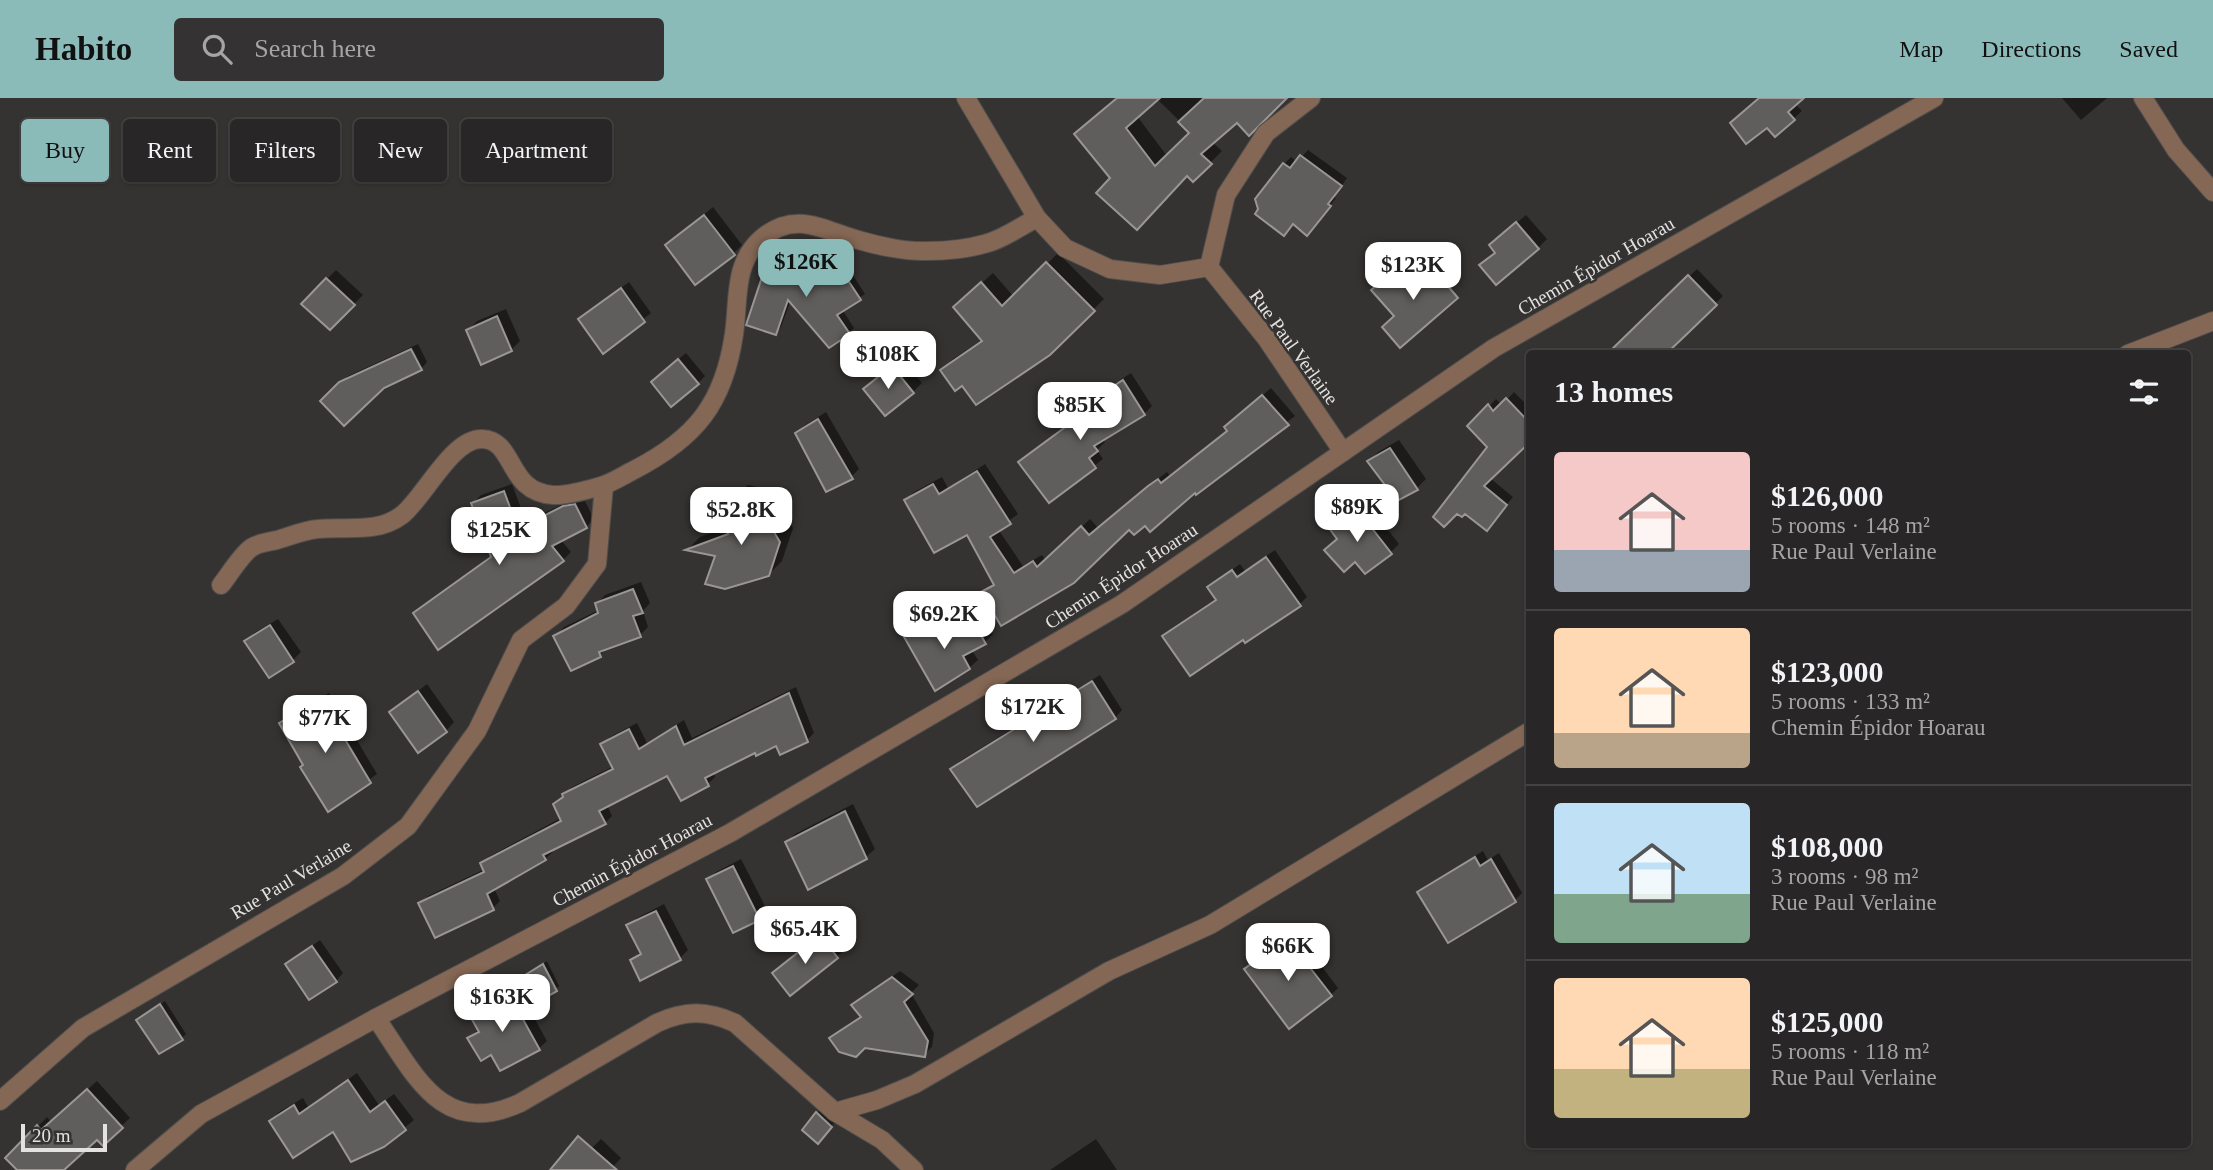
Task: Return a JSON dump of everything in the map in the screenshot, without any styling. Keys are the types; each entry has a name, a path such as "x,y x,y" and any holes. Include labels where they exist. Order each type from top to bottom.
{"street":[{"path":"966,98 1037,218 1065,248 1110,269 1160,275 1209,267 1226,195 1266,133 1311,98"},
{"name":"Chemin Épidor Hoarau","path":"135,1170 201,1114 376,1018 730,833 1122,604 1494,348 1934,98"},
{"path":"2143,98 2176,150 2213,192"},
{"path":"221,585 252,547 317,529 371,528 401,515 458,449 474,439 492,441 500,446 516,475 527,485 540,492 555,495 604,486 651,461 684,438 710,408 727,372 735,333 740,271 748,252 762,237 780,227 800,223 821,226 862,241 923,251 985,244 1037,218"},
{"name":"Rue Paul Verlaine","path":"1209,267 1266,338 1343,452"},
{"path":"2138,350 2213,321"},
{"name":"Rue Paul Verlaine","path":"0,1101 83,1028 343,876 408,826 477,731 521,640 566,606 597,564 604,486"},
{"path":"835,1112 877,1100 915,1084 1109,971 1210,925 1526,733"},
{"path":"376,1018 436,1100 456,1111 478,1115 500,1112 520,1103 676,1014 696,1012 716,1015 735,1023 835,1112 882,1140 914,1170"}],"building":[{"path":"1117,98 1160,98 1126,128 1155,166 1189,133 1178,122 1204,98 1287,98 1249,136 1237,123 1201,154 1212,164 1193,182 1187,176 1137,230 1096,193 1110,178 1074,134"},
{"path":"1759,98 1804,98 1788,112 1795,120 1775,137 1767,128 1746,144 1730,123"},
{"path":"1300,155 1342,186 1328,204 1331,206 1307,236 1293,224 1284,236 1255,214 1258,209 1255,199 1283,163 1290,168"},
{"path":"704,215 735,255 695,285 665,245"},
{"path":"1516,222 1539,249 1496,285 1479,265 1495,253 1489,245"},
{"path":"828,250 861,300 837,315 850,334 829,348 788,300 776,335 746,325 764,271 780,266 784,280"},
{"path":"1046,262 1095,311 1050,355 976,405 962,386 955,391 940,370 982,341 953,307 981,282 1002,306"},
{"path":"1430,265 1458,298 1400,348 1382,327 1394,316 1371,290 1397,268 1410,283"},
{"path":"1688,275 1717,305 1670,350 1611,350"},
{"path":"326,278 355,305 330,330 301,304"},
{"path":"621,288 645,322 603,354 578,319"},
{"path":"497,316 512,351 481,365 466,330"},
{"path":"411,349 422,370 384,388 344,426 320,401 339,382"},
{"path":"678,359 699,384 671,407 651,382"},
{"path":"892,366 914,393 885,416 863,389"},
{"path":"1123,380 1145,415 1094,446 1098,451 1089,458 1096,468 1049,503 1018,462 1083,414 1079,408"},
{"path":"1262,395 1289,425 1196,495 1195,493 1150,532 1145,526 1134,535 1129,530 1074,583 1001,626 981,592 994,585 967,535 934,553 904,500 933,484 939,494 977,471 1011,524 990,537 1014,573 1033,561 1037,567 1081,526 1089,535 1148,486 1158,479 1161,483 1227,431 1224,427"},
{"path":"1506,398 1526,419 1526,446 1484,486 1507,505 1487,531 1465,514 1462,517 1457,514 1444,527 1433,517 1487,447 1467,426 1488,404 1493,411"},
{"path":"818,419 853,479 826,492 795,433"},
{"path":"1390,448 1418,490 1397,501 1367,461"},
{"path":"504,491 518,529 563,506 575,504 587,528 552,546 564,561 438,650 413,613 491,557 471,503"},
{"path":"733,497 757,503 780,542 769,576 725,589 705,584 715,556 685,550 728,534 725,519"},
{"path":"1357,509 1392,554 1365,574 1355,562 1344,572 1324,550 1337,539 1329,528"},
{"path":"1266,557 1301,606 1245,643 1243,640 1190,676 1162,636 1216,600 1207,587 1232,570 1237,577"},
{"path":"633,589 643,613 633,616 641,637 599,652 601,657 571,671 553,636 598,613 595,603"},
{"path":"936,619 946,637 973,621 986,644 963,656 970,669 935,691 904,637"},
{"path":"270,625 294,662 269,678 244,641"},
{"path":"1092,681 1116,719 977,807 950,769"},
{"path":"418,691 447,732 418,753 389,712"},
{"path":"789,693 808,742 780,755 776,746 756,756 755,753 705,778 709,786 681,801 667,776 599,811 606,824 543,855 546,860 487,894 494,910 435,938 418,903 484,872 480,863 561,821 553,804 563,797 562,794 613,769 600,744 629,729 639,749 676,726 684,745"},
{"path":"321,699 371,783 328,812 300,767 303,765 279,723"},
{"path":"845,811 867,859 808,890 785,842"},
{"path":"1475,857 1480,866 1491,859 1516,902 1448,943 1417,892"},
{"path":"733,866 760,920 733,933 706,879"},
{"path":"656,911 681,960 640,981 630,960 641,954 626,925"},
{"path":"820,935 838,958 790,996 772,973"},
{"path":"1287,938 1332,996 1289,1029 1244,969"},
{"path":"312,946 337,982 309,1000 285,964"},
{"path":"543,964 557,991 530,1006 517,980"},
{"path":"892,977 913,994 904,1002 928,1041 925,1057 865,1048 856,1057 839,1052 829,1038 861,1017 851,1005"},
{"path":"509,994 540,1050 500,1071 491,1055 481,1061 467,1038 479,1032 470,1016"},
{"path":"160,1004 183,1040 159,1054 136,1020"},
{"path":"348,1080 370,1112 385,1101 406,1130 384,1147 351,1162 333,1132 293,1158 269,1121 294,1105 299,1114"},
{"path":"87,1089 123,1128 103,1146 97,1140 64,1170 17,1170 5,1158 37,1125 41,1130"},
{"path":"816,1112 832,1127 818,1144 802,1130"},
{"path":"578,1136 617,1170 550,1170"}]}
